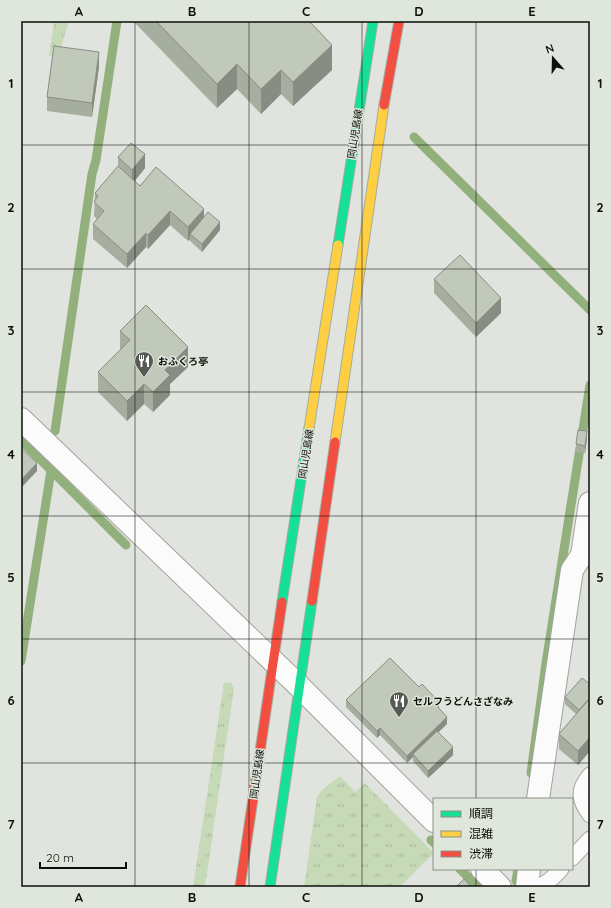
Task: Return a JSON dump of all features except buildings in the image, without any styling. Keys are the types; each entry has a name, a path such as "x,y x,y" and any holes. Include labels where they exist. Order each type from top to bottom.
{"main road":[{"name":"岡山児島線","path":"240,887 273,661 373,21"},
{"path":"270,887 389,74 399,21"}],"street":[{"path":"21,419 299,686 433,819"},
{"path":"538,798 572,570 582,555 590,503"},
{"path":"483,870 500,887"},
{"path":"527,887 529,870"}],"lane":[{"path":"590,775 584,782 580,798 583,806 590,816"},
{"path":"573,857 590,839"},
{"path":"536,887 539,887 550,880 561,870"}],"green space":[{"path":"54,21 69,21 58,57 49,56"},
{"path":"231,682 234,688 205,887 193,887 224,683"},
{"path":"340,776 355,792 365,783 433,852 433,854 400,887 304,887 317,797 323,789"}],"waterway":[{"path":"55,431 92,174 96,160 117,21"},
{"path":"414,137 590,310"},
{"path":"531,773 546,663 590,385"},
{"path":"21,440 126,545"},
{"path":"21,661 52,464"},
{"path":"461,870 478,887"},
{"path":"516,881 518,870"}],"traffic: fast":[{"path":"338,245 373,21"},
{"path":"282,602 309,428"},
{"path":"270,887 312,601"}],"traffic: slow":[{"path":"335,442 384,105"},
{"path":"309,428 338,245"}],"traffic: jam":[{"path":"384,105 399,21"},
{"path":"312,601 335,442"},
{"path":"240,887 282,602"}],"place":[{"name":"おふくろ亭","path":"144,378"},
{"name":"セルフうどんさざなみ","path":"399,718"}]}
